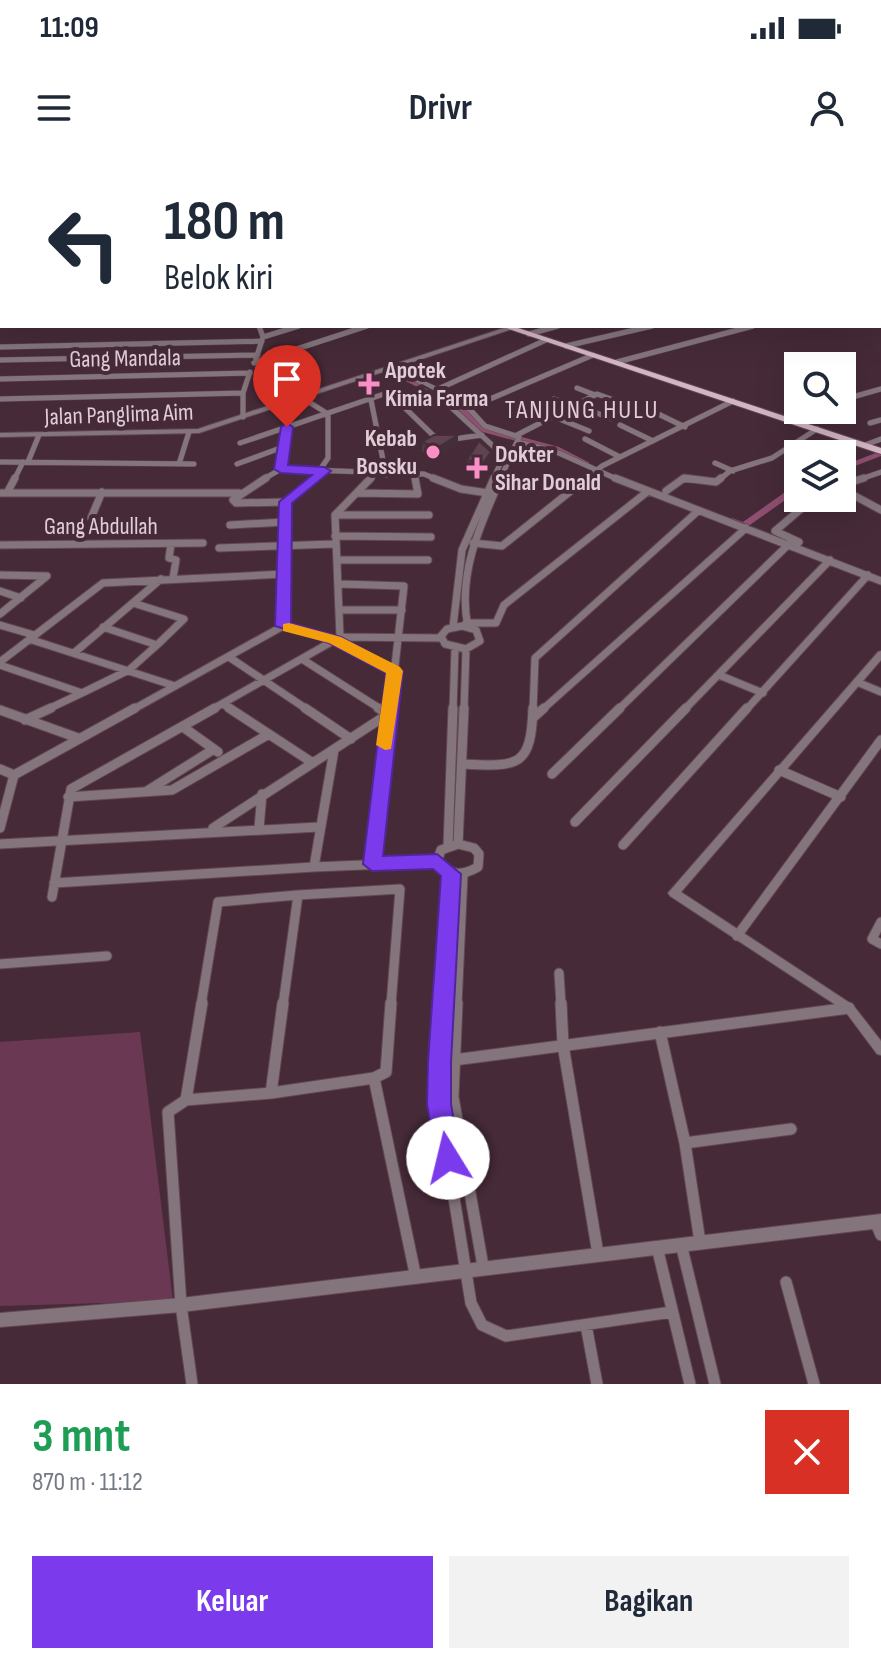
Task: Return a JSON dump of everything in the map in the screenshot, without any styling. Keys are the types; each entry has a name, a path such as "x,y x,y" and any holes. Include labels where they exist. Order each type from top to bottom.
{"main road":[{"path":"510,328 784,418"},
{"path":"802,424 880,447"}],"street":[{"path":"243,417 243,393 262,339 259,328"},
{"path":"0,347 262,339 293,328"},
{"path":"254,363 361,328"},
{"name":"Jalan Panglima Aim","path":"0,435 189,432 243,417 504,328"},
{"path":"529,334 551,328"},
{"path":"566,346 643,328"},
{"path":"617,362 745,328"},
{"path":"436,390 546,340"},
{"path":"0,360 258,355"},
{"path":"469,408 506,395 593,355"},
{"path":"386,368 469,408 485,426 598,468 647,492 880,578"},
{"path":"386,368 451,403 507,458"},
{"name":"Gang Mandala","path":"0,379 250,373"},
{"path":"577,388 595,395"},
{"path":"856,396 881,389"},
{"path":"0,399 243,393"},
{"path":"240,443 387,393"},
{"path":"453,627 462,550 488,493 518,439 552,416 595,395 601,394 636,408"},
{"path":"301,397 328,414"},
{"path":"554,399 612,419"},
{"path":"371,400 386,475"},
{"path":"473,543 502,546 598,468 733,401"},
{"path":"404,407 439,441 482,435"},
{"path":"650,410 685,427"},
{"path":"328,414 329,459 324,471 285,502 236,503 233,500 239,493 281,469 324,471 386,475 424,474 461,489 488,493"},
{"path":"552,416 589,431"},
{"path":"870,423 881,420"},
{"path":"620,425 653,441"},
{"path":"281,469 287,427"},
{"path":"666,491 684,478 716,482 733,471 772,458 817,429"},
{"path":"179,464 189,432"},
{"path":"4,493 26,462 39,435"},
{"path":"585,439 618,456"},
{"path":"237,464 283,447"},
{"path":"467,625 468,561 507,458"},
{"path":"0,462 194,464"},
{"path":"715,463 733,471"},
{"path":"856,482 881,472"},
{"path":"338,639 341,610 335,515 375,474"},
{"path":"357,493 418,494 414,475"},
{"path":"91,518 102,492"},
{"path":"442,638 453,627 496,623 504,605 647,492"},
{"path":"4,493 239,493"},
{"path":"856,495 881,510"},
{"path":"283,626 285,502"},
{"path":"463,764 507,765 521,758 532,743 535,658 698,511"},
{"path":"552,774 791,546 799,542 775,531 797,512"},
{"path":"335,515 429,515"},
{"path":"230,525 285,522"},
{"path":"533,718 746,528"},
{"path":"219,548 431,537"},
{"name":"Gang Abdullah","path":"0,545 203,543"},
{"path":"171,544 169,558 176,560 173,578"},
{"path":"338,560 428,560"},
{"path":"575,822 830,560"},
{"path":"82,693 0,664 99,585 173,578 284,574"},
{"path":"0,575 47,576 0,614"},
{"path":"623,845 868,575"},
{"path":"74,653 162,579"},
{"path":"340,584 404,586 372,864"},
{"path":"0,591 21,598"},
{"path":"25,720 129,670 184,619 133,603"},
{"path":"341,610 402,610"},
{"path":"0,625 175,686"},
{"path":"0,828 14,775 283,626 338,639 442,638 455,648 466,649 475,646 481,637 467,625"},
{"path":"103,627 157,645"},
{"path":"52,897 68,797 74,787 338,639"},
{"path":"338,639 395,671"},
{"path":"453,845 455,648"},
{"path":"453,845 463,764 466,649"},
{"path":"880,1047 849,1008 674,893 881,654"},
{"path":"229,657 351,739"},
{"path":"302,659 388,714"},
{"path":"719,675 763,693"},
{"path":"857,682 881,692"},
{"path":"223,704 313,763"},
{"path":"0,710 78,739"},
{"path":"211,830 388,714"},
{"path":"183,727 226,758"},
{"path":"68,797 172,790 269,734"},
{"path":"737,936 881,740"},
{"path":"145,792 214,749"},
{"path":"314,867 334,750"},
{"path":"0,769 14,775"},
{"path":"779,770 841,797"},
{"path":"259,828 262,794"},
{"path":"0,844 211,830 319,827"},
{"path":"54,883 437,862 451,874 463,875 478,867 481,861 474,848 453,845 441,850 437,862"},
{"path":"451,874 439,1104 476,1267"},
{"path":"463,875 453,1062 456,1119 476,1267 472,1312 482,1329 491,1335 506,1336 672,1312"},
{"path":"186,1100 218,902 400,889 386,1072 374,1078 271,1093 186,1100 168,1112 181,1305 192,1384"},
{"path":"271,1093 298,895"},
{"path":"881,922 872,939 881,944"},
{"path":"0,964 107,956"},
{"path":"559,973 563,1045 598,1254"},
{"path":"439,1062 849,1008"},
{"path":"660,1032 685,1143 700,1242"},
{"path":"374,1078 416,1279"},
{"path":"685,1143 791,1129"},
{"path":"0,1320 181,1305 416,1279 476,1267 680,1243 879,1226"},
{"path":"680,1243 715,1384"},
{"path":"657,1247 690,1384"},
{"path":"786,1282 814,1384"},
{"path":"586,1325 597,1384"}],"shaded area":[{"path":"140,1032 173,1301 0,1306 0,1042"}],"building":[{"path":"422,385 438,394 429,398 411,390"},
{"path":"434,435 458,435 437,448 422,442"},
{"path":"479,441 491,452 483,463 467,460"}],"waterway":[{"path":"390,371 455,403 482,429 556,449 586,463"},
{"path":"856,463 881,453"},
{"path":"732,521 744,525 784,497"}],"slow traffic":[{"path":"289,628 335,640 395,671 385,745"}],"place":[{"name":"Apotek Kimia Farma","path":"369,384"},
{"name":"Kebab Bossku","path":"433,452"},
{"name":"Dokter Sihar Donald","path":"477,468"}],"district":[{"name":"TANJUNG HULU","path":"582,409"}],"route":[{"path":"287,427 281,469 324,471 285,502 283,626 335,640 395,671 372,864 437,862 451,874 439,1062 439,1104 448,1158"}]}
